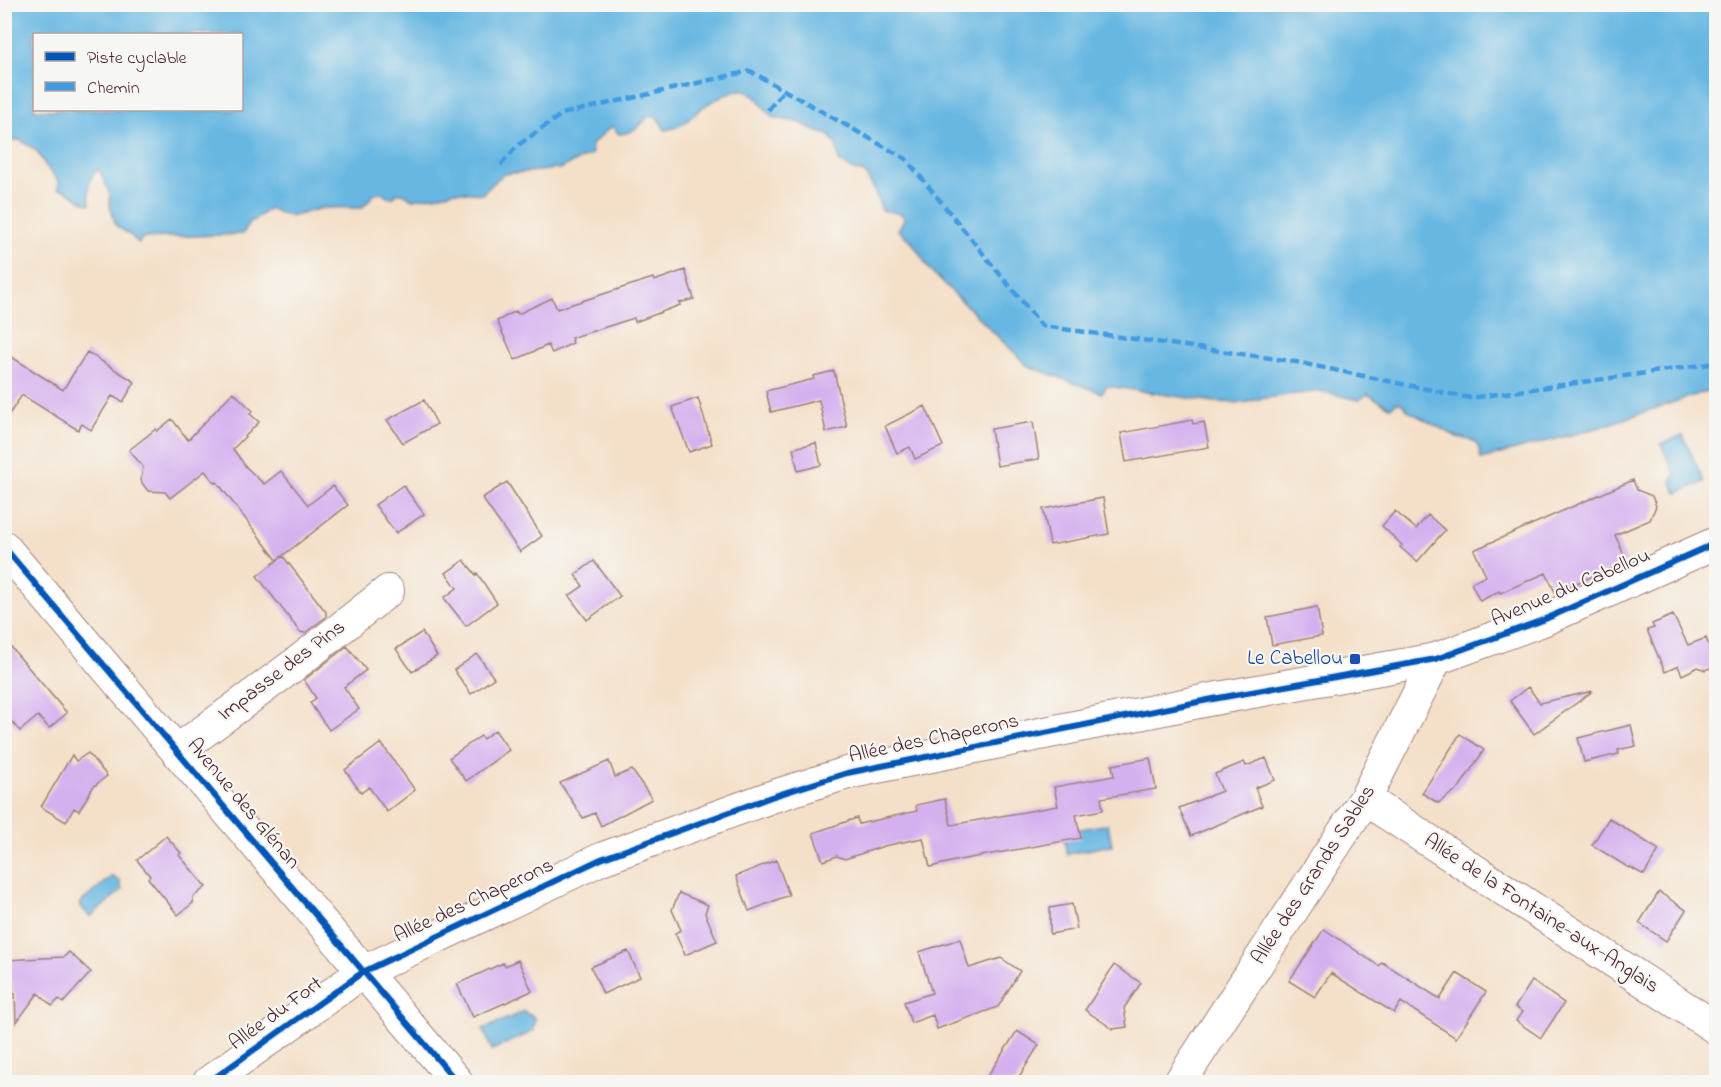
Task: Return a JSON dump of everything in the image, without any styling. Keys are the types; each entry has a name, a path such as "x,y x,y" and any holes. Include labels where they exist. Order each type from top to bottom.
{"street":[{"name":"Avenue du Cabellou","path":"1436,659 1543,620 1716,543"},
{"name":"Avenue des Glénan","path":"4,547 457,1083"},
{"name":"Impasse des Pins","path":"177,751 294,665 388,591"},
{"name":"Allée des Grands Sables","path":"1180,1083 1365,799 1436,659"},
{"name":"Allée des Chaperons","path":"363,972 601,859 771,797 847,773 1213,699 1436,659"},
{"name":"Allée de la Fontaine-aux-Anglais","path":"1365,799 1716,1028"},
{"name":"Allée du Fort","path":"209,1083 363,972"}],"water":[{"path":"5,4 1716,5 1716,388 1597,428 1481,459 1479,448 1474,441 1457,437 1408,411 1398,402 1390,407 1368,394 1359,400 1320,391 1244,403 1215,402 1107,386 1102,393 1028,366 930,270 912,242 898,230 904,219 902,214 882,210 865,173 851,169 839,161 836,144 829,135 815,131 801,123 772,117 755,96 743,89 711,102 683,124 672,129 665,130 658,118 648,116 632,131 619,134 612,126 591,145 592,154 559,169 503,174 482,194 454,191 412,199 402,193 397,193 394,197 387,197 382,193 374,194 362,208 325,208 293,216 268,209 255,220 250,221 243,234 142,238 139,243 116,226 110,206 110,195 99,169 89,185 90,204 67,191 58,189 59,182 36,150 20,140 6,141"},
{"path":"1683,435 1704,482 1677,493 1671,481 1675,475 1661,444"},
{"path":"1108,824 1112,845 1067,854 1063,832"},
{"path":"112,876 120,880 120,886 123,889 90,917 79,904"},
{"path":"525,1011 526,1014 535,1018 534,1031 492,1050 483,1029"}],"building":[{"path":"685,270 694,299 635,322 634,318 571,338 573,343 552,353 548,345 515,360 497,321 516,311 518,314 552,298 557,309"},
{"path":"4,352 63,390 87,352 135,382 123,402 112,396 91,430 82,424 78,430 22,395 4,422"},
{"path":"834,371 847,427 826,432 819,400 771,412 766,391 814,379 813,376"},
{"path":"233,392 253,411 250,414 259,422 233,449 246,467 264,484 281,471 308,505 333,486 348,505 277,560 217,482 215,483 205,471 170,498 165,492 148,491 141,479 143,467 129,450 172,419 188,440"},
{"path":"698,398 712,444 689,452 672,407"},
{"path":"424,400 437,424 403,443 387,420"},
{"path":"925,406 943,446 915,459 910,447 897,453 885,426"},
{"path":"1192,420 1193,424 1204,422 1209,447 1126,462 1121,433"},
{"path":"1033,422 1039,459 997,466 991,429"},
{"path":"816,443 821,465 798,471 793,448"},
{"path":"1633,480 1637,490 1652,496 1656,506 1650,520 1615,535 1627,562 1555,592 1546,573 1480,601 1471,583 1486,576 1474,550"},
{"path":"507,482 542,536 520,552 482,498"},
{"path":"403,485 424,514 396,533 375,505"},
{"path":"1103,498 1109,534 1050,545 1043,509"},
{"path":"1395,511 1416,529 1428,515 1445,530 1417,562 1382,526"},
{"path":"283,556 326,612 326,617 305,633 300,632 257,576"},
{"path":"464,560 476,575 477,573 497,603 466,626 444,598 457,588 446,573"},
{"path":"594,561 620,596 587,620 569,596 583,586 575,575"},
{"path":"1317,607 1322,636 1272,645 1267,617"},
{"path":"1673,615 1688,645 1706,638 1711,651 1716,653 1716,666 1705,670 1698,667 1682,675 1678,666 1665,672 1647,630 1654,628 1652,624"},
{"path":"422,632 437,656 412,672 396,649"},
{"path":"4,639 67,713 49,728 38,716 20,731 4,713"},
{"path":"347,646 366,670 344,687 359,709 329,730 310,703 316,698 304,680"},
{"path":"477,654 494,678 471,694 454,670"},
{"path":"1528,687 1540,703 1593,691 1534,734 1510,701"},
{"path":"1631,725 1636,746 1618,750 1619,754 1584,762 1578,738"},
{"path":"495,730 509,750 466,781 449,758 481,736 483,739"},
{"path":"1460,734 1484,750 1459,788 1438,803 1422,793"},
{"path":"381,743 415,790 387,812 369,787 361,793 345,770"},
{"path":"88,753 107,776 93,787 79,811 74,808 66,822 41,807 72,755 76,761"},
{"path":"1150,758 1156,789 1101,798 1103,810 1076,815 1081,838 930,867 923,838 884,846 845,859 837,856 823,861 813,833 857,818 859,824 917,811 916,805 945,799 951,825 1058,806 1054,787 1114,776 1112,765"},
{"path":"1266,758 1275,780 1255,788 1262,806 1191,836 1179,808 1222,791 1215,774 1244,762 1246,766"},
{"path":"609,761 615,777 632,770 652,799 601,826 595,813 583,818 560,783"},
{"path":"1609,818 1659,850 1644,875 1592,845"},
{"path":"166,836 206,887 193,897 193,903 178,915 148,878 150,876 137,860"},
{"path":"776,860 789,895 749,911 736,876"},
{"path":"1659,892 1686,910 1666,941 1639,923"},
{"path":"679,893 708,905 705,913 717,941 685,955 675,933 681,930 672,910"},
{"path":"1072,904 1077,929 1050,934 1050,908"},
{"path":"1324,929 1379,966 1382,962 1440,999 1457,973 1486,992 1456,1038 1401,1002 1394,1013 1331,973 1315,997 1289,981"},
{"path":"960,939 969,968 1001,958 1020,971 998,1007 937,1029 933,1015 911,1023 904,1002 932,993 919,952"},
{"path":"628,951 640,977 603,994 591,967"},
{"path":"69,952 91,972 63,1003 59,999 52,1006 38,993 16,1023 15,993 13,993 13,983 7,983 6,960 64,957"},
{"path":"518,960 532,991 473,1017 457,984 503,963 505,966"},
{"path":"1114,965 1141,983 1124,1008 1127,1027 1113,1029 1085,1010"},
{"path":"1532,981 1564,1003 1541,1038 1516,1021 1522,1012 1515,1007"},
{"path":"1017,1031 1039,1045 1015,1083 983,1083"}],"marked path":[{"path":"501,165 517,146 562,114 750,71 906,159 1042,326 1291,361 1470,398 1716,363"},
{"path":"768,110 784,90"}],"cycle path":[{"path":"209,1082 363,972 601,859 771,797 847,773 1213,699 1436,659 1543,620 1716,543"},
{"path":"4,547 457,1082"}],"place":[{"name":"Le Cabellou","path":"1355,659"}]}
